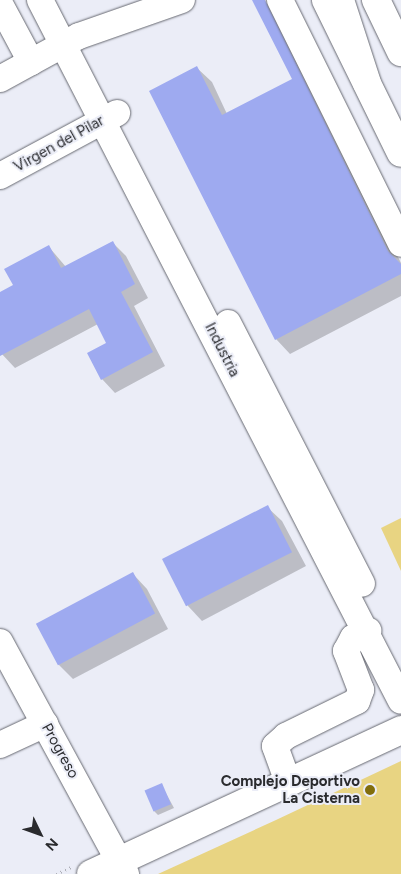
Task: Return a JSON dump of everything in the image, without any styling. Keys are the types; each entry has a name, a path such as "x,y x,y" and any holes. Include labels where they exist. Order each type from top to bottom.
{"main road":[{"path":"326,0 401,153"},
{"path":"340,0 367,83"},
{"path":"376,0 401,52"},
{"path":"91,874 123,867 288,782 401,730"}],"street":[{"name":"Industria","path":"40,0 71,40 368,631 401,702"},
{"name":"Industria","path":"60,0 71,40"},
{"path":"0,80 17,51 71,40 182,0"},
{"path":"280,0 401,244"},
{"path":"0,4 17,51"},
{"name":"Industria","path":"110,116 336,528 401,666"},
{"name":"Virgen del Pilar","path":"0,176 110,116"},
{"path":"288,782 275,746 286,736 357,701 362,690 346,650 353,638 368,631"},
{"name":"Progreso","path":"0,642 123,867"},
{"path":"0,745 45,724"}],"shaded area":[{"path":"401,518 401,571 381,528"},
{"name":"Complejo Deportivo La Cisterna","path":"401,761 401,874 158,874 276,820"}],"building":[{"path":"252,0 265,0 388,251 401,264 401,274 275,340 149,91 197,66 222,115 292,79"},
{"path":"113,241 135,284 121,292 153,352 101,380 87,353 106,343 89,309 0,356 0,292 13,285 4,269 49,245 61,268"},
{"path":"268,505 292,552 186,606 162,559"},
{"path":"133,572 155,613 58,665 36,624"},
{"path":"162,783 171,804 153,812 145,790"}],"place":[{"name":"Complejo Deportivo La Cisterna","path":"370,790"}]}
